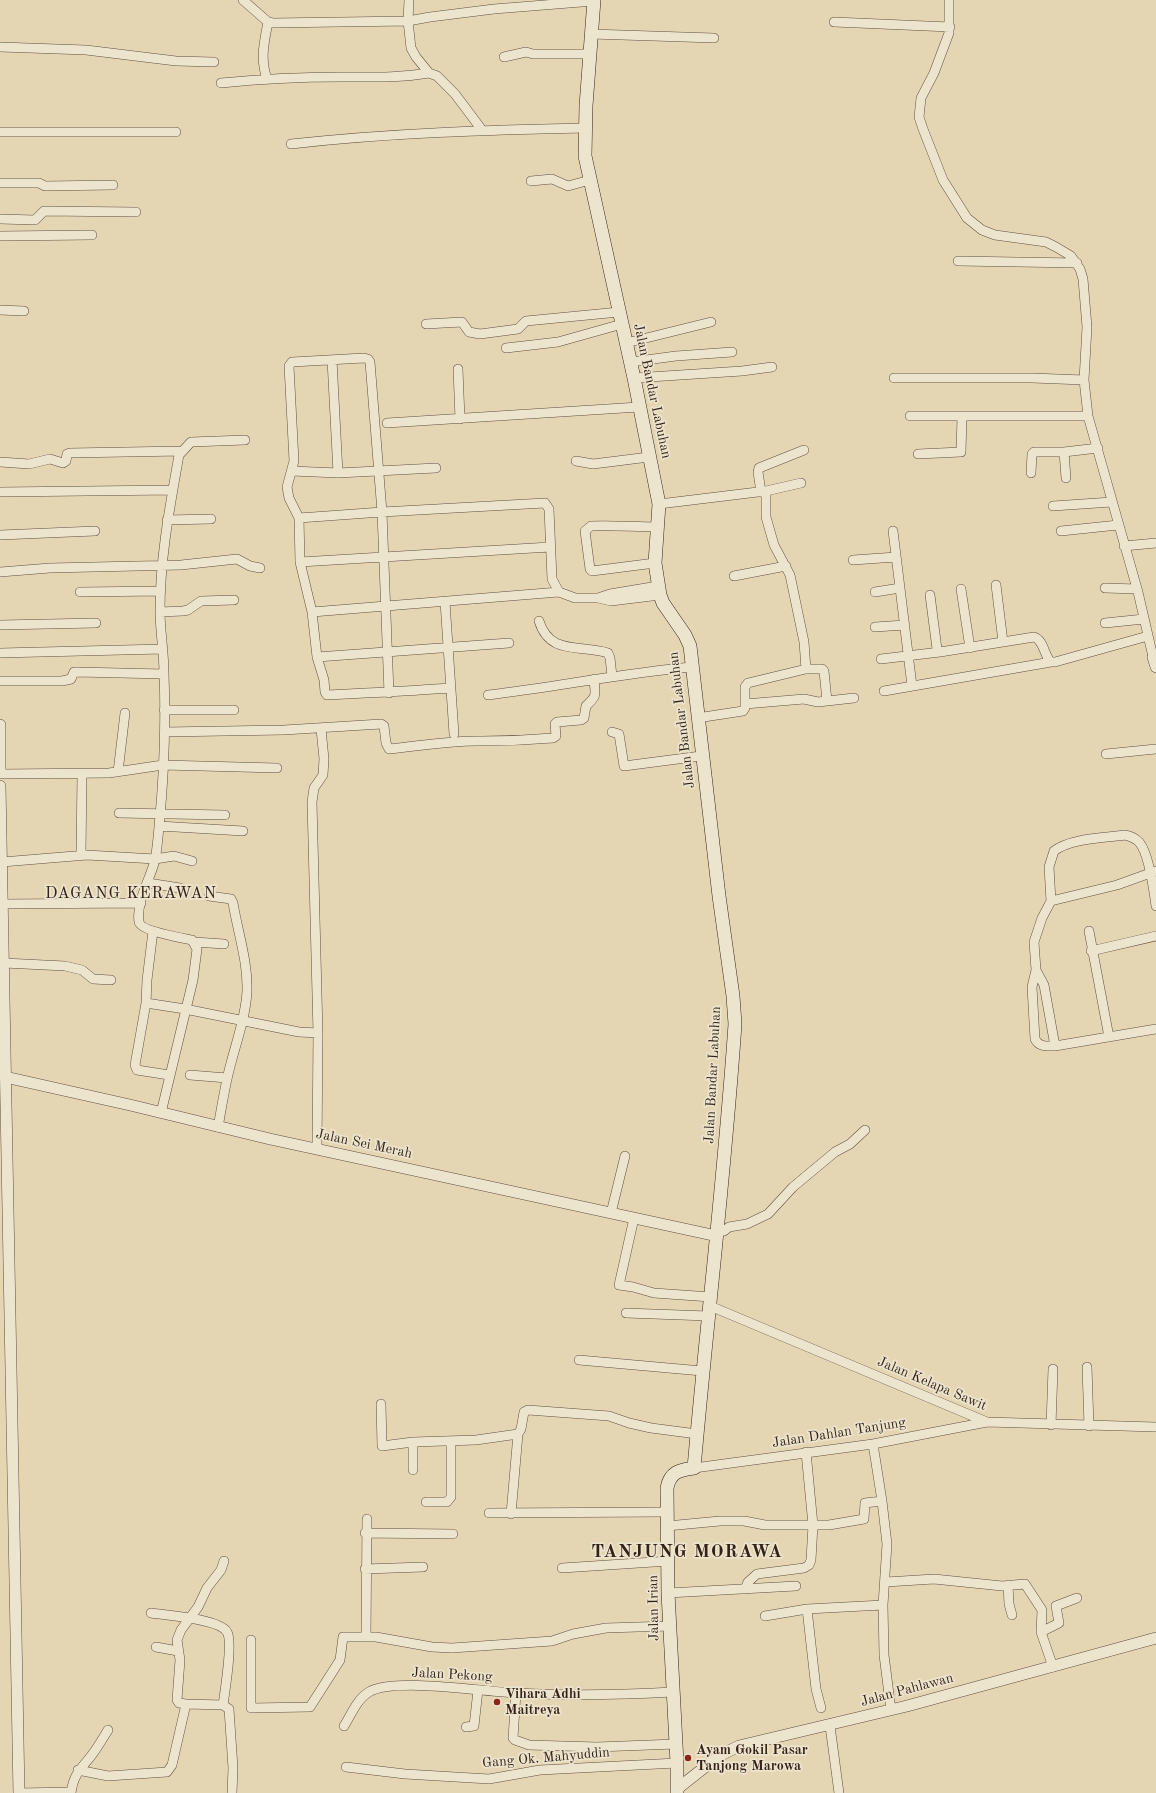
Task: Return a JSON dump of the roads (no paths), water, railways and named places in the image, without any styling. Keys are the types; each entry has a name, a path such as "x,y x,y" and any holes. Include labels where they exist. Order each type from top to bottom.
{"main road":[{"name":"Jalan Bandar Labuhan","path":"594,0 589,54 585,156 631,362 659,504 655,563 659,590 663,603 688,639 733,996 735,1024 710,1306"},
{"path":"694,1468 702,1371 710,1306"},
{"name":"Jalan Irian","path":"677,1791 677,1763 672,1692 668,1593 669,1561 666,1512 667,1488 670,1477 677,1471 694,1468"}],"street":[{"path":"243,0 268,22 408,21 494,9 594,0"},
{"path":"409,0 408,21 411,48 429,73"},
{"path":"949,0 950,27 934,73 921,98 919,117 926,140 944,180 967,218 982,230 995,234 1046,242 1065,252 1077,263 1083,279 1087,327 1084,380 1088,416 1137,589 1155,660"},
{"path":"267,79 263,67 262,54 268,22"},
{"path":"834,22 950,27"},
{"path":"591,34 714,38"},
{"path":"0,47 86,50 176,61 214,62"},
{"path":"504,57 526,52 533,54 589,54"},
{"path":"221,83 267,79 382,77 429,73 437,76 456,94 482,130"},
{"path":"291,144 340,138 482,130 585,128"},
{"path":"0,132 176,132"},
{"path":"531,181 552,179 568,186 590,180"},
{"path":"0,183 39,183 45,186 113,185"},
{"path":"0,219 35,220 44,210 136,212"},
{"path":"0,236 92,235"},
{"path":"958,261 1077,263"},
{"path":"0,310 24,311"},
{"path":"426,324 462,322 470,332 480,334 518,329 526,321 620,318"},
{"path":"506,348 558,342 620,318"},
{"path":"626,343 711,322"},
{"path":"631,362 676,356 732,352"},
{"path":"389,692 385,606 385,558 370,362 366,358 290,363 294,461 287,487 289,498 298,518 300,562 312,612 317,657 324,680 325,692 327,694 389,692 450,688"},
{"path":"332,360 338,473"},
{"path":"634,378 742,372 772,368"},
{"path":"458,369 460,419"},
{"path":"894,378 1032,378 1084,380"},
{"path":"388,423 639,407"},
{"path":"910,416 1088,416"},
{"path":"918,454 961,452 962,416"},
{"path":"224,944 194,942 192,940 142,927 139,922 141,903 155,859 160,815 165,732 163,649 160,612 162,566 167,520 179,455 191,442 245,440"},
{"path":"1031,473 1032,454 1034,452 1064,452 1098,448"},
{"path":"804,450 759,468 758,472 763,492 766,517 774,544 790,575 804,642 806,669"},
{"path":"0,462 29,464 50,459 63,463 66,461 67,454 70,453 182,451"},
{"path":"1064,452 1066,478"},
{"path":"576,461 592,464 649,457"},
{"path":"292,472 338,473 436,468"},
{"path":"659,504 763,492 801,483"},
{"path":"0,492 173,490"},
{"path":"1053,506 1112,502"},
{"path":"298,518 545,503 549,508 552,579 559,592"},
{"path":"167,520 211,520"},
{"path":"655,563 592,571 590,569 585,531 590,526 617,525 623,528 657,527"},
{"path":"1061,531 1118,525"},
{"path":"0,534 95,531"},
{"path":"893,531 912,686"},
{"path":"1124,546 1156,543"},
{"path":"300,562 550,547"},
{"path":"853,560 896,557"},
{"path":"0,572 50,568 204,564 237,559 242,561 247,566 260,568"},
{"path":"734,576 786,566"},
{"path":"996,585 1003,642"},
{"path":"875,592 900,588"},
{"path":"1105,588 1137,589"},
{"path":"962,589 970,648"},
{"path":"312,612 559,592 576,598 598,598 610,594 659,590"},
{"path":"80,592 161,591"},
{"path":"930,595 937,649 940,652"},
{"path":"160,612 188,610 201,601 234,600"},
{"path":"445,602 454,734"},
{"path":"1105,623 1144,619"},
{"path":"539,621 544,633 556,644 608,653 612,676"},
{"path":"0,625 96,623"},
{"path":"875,627 905,624"},
{"path":"884,691 1051,662 1148,636"},
{"path":"881,659 1038,638 1046,658 1051,662"},
{"path":"317,657 448,646 509,643"},
{"path":"0,653 163,649"},
{"path":"488,695 558,687 612,676 692,667"},
{"path":"697,718 740,712 745,708 744,687 748,682 806,669 824,671 827,701"},
{"path":"0,681 62,681 71,679 74,672 164,674"},
{"path":"165,732 321,728 356,724 382,724 384,726 386,743 389,750 482,741 497,742 553,738 556,736 555,724 557,722 581,720 584,718 586,706 594,700 596,696 594,679"},
{"path":"745,704 804,699 818,702 854,698"},
{"path":"164,710 234,710"},
{"path":"118,772 125,713"},
{"path":"0,725 0,768 82,774 118,772 163,765 277,768"},
{"path":"317,1148 318,1033 312,802 314,788 323,776 324,759 321,728"},
{"path":"612,732 619,734 624,766 702,756"},
{"path":"1106,754 1156,749"},
{"path":"81,856 82,774"},
{"path":"0,786 2,932 4,963 2,985 3,1077 19,1793 71,1792 74,1778 78,1770 94,1752 108,1730"},
{"path":"119,814 225,815"},
{"path":"159,826 243,831"},
{"path":"1156,906 1153,872 1139,842 1132,837 1125,835 1065,845 1054,851 1049,867 1051,902 1042,918 1034,942 1036,970 1032,986 1035,1038 1038,1043 1043,1046 1055,1046 1156,1029"},
{"path":"2,866 81,856 155,859 174,856 192,861"},
{"path":"1051,902 1117,885 1153,872"},
{"path":"148,883 180,888"},
{"path":"209,896 231,899 244,954 247,982 247,994 242,1021 227,1078 218,1127"},
{"path":"2,904 141,903"},
{"path":"153,931 150,946 146,1003 136,1068 137,1070 169,1075"},
{"path":"1089,931 1091,951 1109,1037"},
{"path":"1091,951 1156,936"},
{"path":"161,1113 192,980 197,949 194,942"},
{"path":"4,963 65,966 82,970 93,980 111,980"},
{"path":"1036,970 1044,985 1055,1046"},
{"path":"146,1003 185,1009 299,1032 318,1033"},
{"path":"190,1074 227,1078"},
{"name":"Jalan Sei Merah","path":"3,1077 218,1127 634,1218 717,1234"},
{"path":"717,1234 731,1227 747,1224 768,1214 794,1187 835,1152 850,1144 865,1130"},
{"path":"611,1213 625,1156"},
{"path":"634,1218 619,1285 634,1287 710,1306"},
{"path":"626,1313 710,1306"},
{"name":"Jalan Kelapa Sawit","path":"710,1306 987,1422 1156,1427"},
{"path":"579,1360 702,1371"},
{"path":"1087,1367 1089,1426"},
{"path":"1051,1425 1052,1369"},
{"path":"381,1404 382,1446 413,1442 476,1440 518,1434"},
{"path":"511,1514 518,1434 522,1429 524,1412 528,1410 609,1416 644,1426 697,1434"},
{"name":"Jalan Dahlan Tanjung","path":"694,1468 873,1444 987,1422"},
{"path":"426,1502 447,1502 451,1498 451,1441"},
{"path":"413,1442 413,1470"},
{"path":"873,1444 887,1544 886,1582 883,1605 884,1660 891,1710"},
{"path":"745,1589 748,1582 757,1574 804,1568 809,1565 813,1554 813,1525 806,1452"},
{"path":"667,1526 728,1521 744,1521 765,1525 829,1525 864,1519 865,1503 882,1501"},
{"path":"489,1513 666,1512"},
{"path":"366,1636 365,1533 367,1519"},
{"path":"365,1533 453,1534"},
{"path":"224,1561 221,1570 207,1588 191,1618 179,1633 177,1640 180,1660 177,1700 179,1703 186,1704 223,1705 229,1709 233,1768 232,1793"},
{"path":"562,1568 669,1561"},
{"path":"365,1569 423,1567"},
{"path":"886,1582 934,1579 990,1585 1025,1584 1042,1610 1040,1632 1053,1667"},
{"path":"1008,1585 1009,1604 1012,1615"},
{"path":"668,1593 796,1586"},
{"path":"1040,1632 1059,1623 1056,1606 1077,1598"},
{"path":"765,1616 807,1609 883,1605"},
{"path":"807,1609 816,1689 821,1708"},
{"path":"151,1613 191,1618 220,1625 228,1634 229,1641 223,1705"},
{"path":"251,1640 251,1708 310,1707 340,1660 343,1637 366,1636 432,1647 452,1648 552,1641 573,1634 606,1628 670,1626"},
{"name":"Jalan Pahlawan","path":"677,1791 719,1756 739,1746 830,1726 1156,1638"},
{"path":"156,1647 178,1650"},
{"name":"Jalan Pekong","path":"344,1726 363,1697 370,1692 411,1685 516,1693 621,1695 672,1692"},
{"path":"466,1727 474,1726 478,1690"},
{"path":"516,1693 513,1738 522,1743 529,1745 597,1747 676,1744"},
{"path":"78,1770 108,1776 167,1772 172,1765 186,1704"},
{"path":"830,1726 839,1793"},
{"name":"Gang Ok. Mahyuddin","path":"346,1767 404,1774 489,1779 540,1770 677,1763"}],"place":[{"name":"Vihara Adhi Maitreya","path":"497,1702"},
{"name":"Ayam Gokil Pasar Tanjong Marowa","path":"688,1758"}],"district":[{"name":"DAGANG KERAWAN","path":"131,894"},
{"name":"TANJUNG MORAWA","path":"687,1552"}]}
